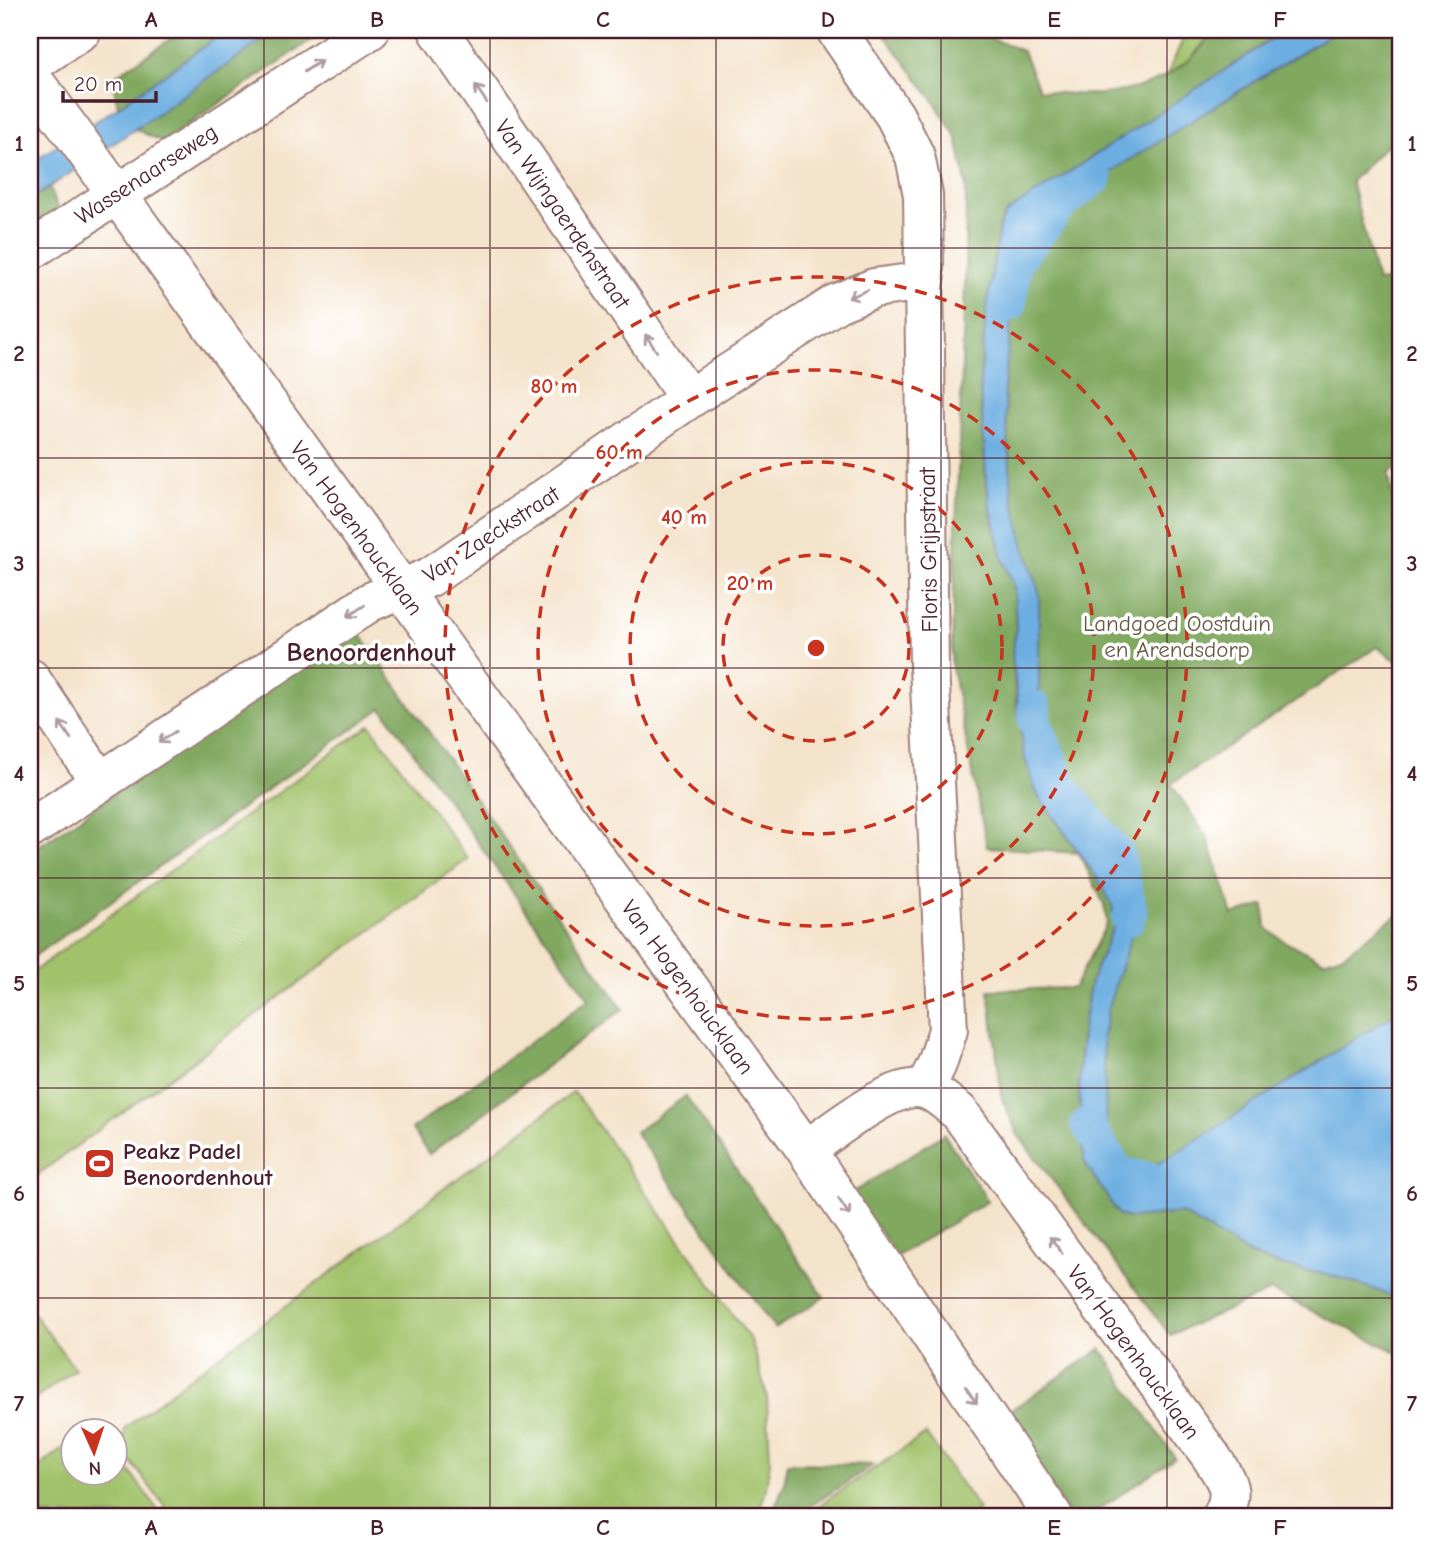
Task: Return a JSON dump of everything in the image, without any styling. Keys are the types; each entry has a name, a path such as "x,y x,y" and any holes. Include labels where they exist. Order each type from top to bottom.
{"street":[{"path":"30,65 82,30"},
{"name":"Wassenaarseweg","path":"30,251 370,30"},
{"name":"Van Wijngaerdenstraat","path":"438,30 689,399"},
{"name":"Floris Grijpstraat","path":"835,30 895,116 915,156 923,195 929,667 948,1030 937,1064 925,1088"},
{"name":"Van Hogenhoucklaan","path":"30,76 806,1150 1053,1516"},
{"name":"Van Zaeckstraat","path":"30,829 370,601 430,577 689,399 837,303 874,288 925,281"},
{"path":"30,678 100,782"},
{"path":"806,1150 881,1098 904,1090 925,1088"},
{"name":"Van Hogenhoucklaan","path":"925,1088 959,1112 1209,1455 1224,1478 1237,1512"}],"green space":[{"path":"184,30 227,30 118,107 112,78"},
{"path":"277,30 326,30 163,142 135,129"},
{"path":"881,30 969,30 1023,51 1039,90 1090,94 1137,88 1159,79 1198,51 1215,30 1286,30 1005,214 999,227 980,381 986,477 1004,562 1014,586 1016,629 1012,656 1017,709 1037,794 1096,876 1112,903 1115,925 1091,981 1082,1031 1079,1078 1081,1138 1085,1163 1119,1215 1131,1218 1181,1213 1247,1253 1273,1263 1341,1278 1401,1299 1401,1354 1271,1291 1170,1335 1018,1135 1002,1099 989,990 1074,988 1107,923 1104,904 1079,853 987,847 951,663 966,183 957,138 932,98"},
{"path":"1187,30 1215,30 1190,59 1167,75"},
{"name":"Landgoed Oostduin en Arendsdorp","path":"1337,30 1401,30 1401,130 1351,181 1377,282 1401,279 1401,467 1388,473 1395,505 1401,515 1401,664 1377,647 1171,784 1207,837 1233,915 1264,905 1266,928 1287,943 1324,961 1344,954 1401,912 1401,1010 1170,1157 1141,1173 1125,1175 1115,1168 1107,1151 1103,1037 1109,1004 1129,942 1131,894 1120,870 1056,777 1048,756 1039,706 1039,592 1024,546 1012,494 1004,388 1018,257 1024,239 1043,218 1126,162"},
{"path":"49,187 58,208 30,227 30,200"},
{"path":"356,628 623,1009 429,1154 412,1129 589,999 382,708 30,959 30,852"},
{"path":"370,725 468,859 30,1180 30,974"},
{"path":"574,1092 752,1342 767,1397 770,1461 765,1494 756,1516 172,1516 130,1460 130,1424"},
{"path":"686,1096 824,1297 775,1329 635,1132"},
{"path":"944,1134 988,1201 897,1256 852,1193"},
{"path":"30,1309 75,1369 30,1403"},
{"path":"1101,1349 1175,1458 1089,1516 1070,1516 1002,1416"},
{"path":"926,1434 979,1510 969,1516 803,1516"},
{"path":"60,1451 60,1486 130,1486 130,1471 162,1516 30,1516 30,1474"},
{"path":"787,1463 873,1465 795,1516 771,1516 784,1485"}],"water":[{"path":"227,30 277,30 30,200 30,163 118,107"},
{"path":"1286,30 1337,30 1126,162 1043,218 1024,239 1018,257 1004,388 1012,494 1024,546 1039,592 1039,706 1048,756 1056,777 1120,870 1131,894 1135,923 1109,1004 1103,1037 1107,1151 1115,1168 1125,1175 1141,1173 1170,1157 1401,1010 1401,1299 1341,1278 1273,1263 1247,1253 1181,1213 1131,1218 1119,1215 1085,1163 1081,1138 1079,1078 1082,1031 1091,981 1114,925 1112,904 1096,876 1037,794 1024,755 1012,656 1016,629 1014,586 1004,562 986,477 980,381 999,227 1005,214"}],"waterway":[{"path":"1010,305 1015,263 1061,205 1096,178"},
{"path":"1034,707 1035,722 1063,789 1118,854 1131,911 1128,920"},
{"path":"1087,1124 1119,1173 1170,1183"}],"place":[{"name":"Peakz Padel Benoordenhout","path":"100,1164"}],"district":[{"name":"Benoordenhout","path":"371,652"}]}
